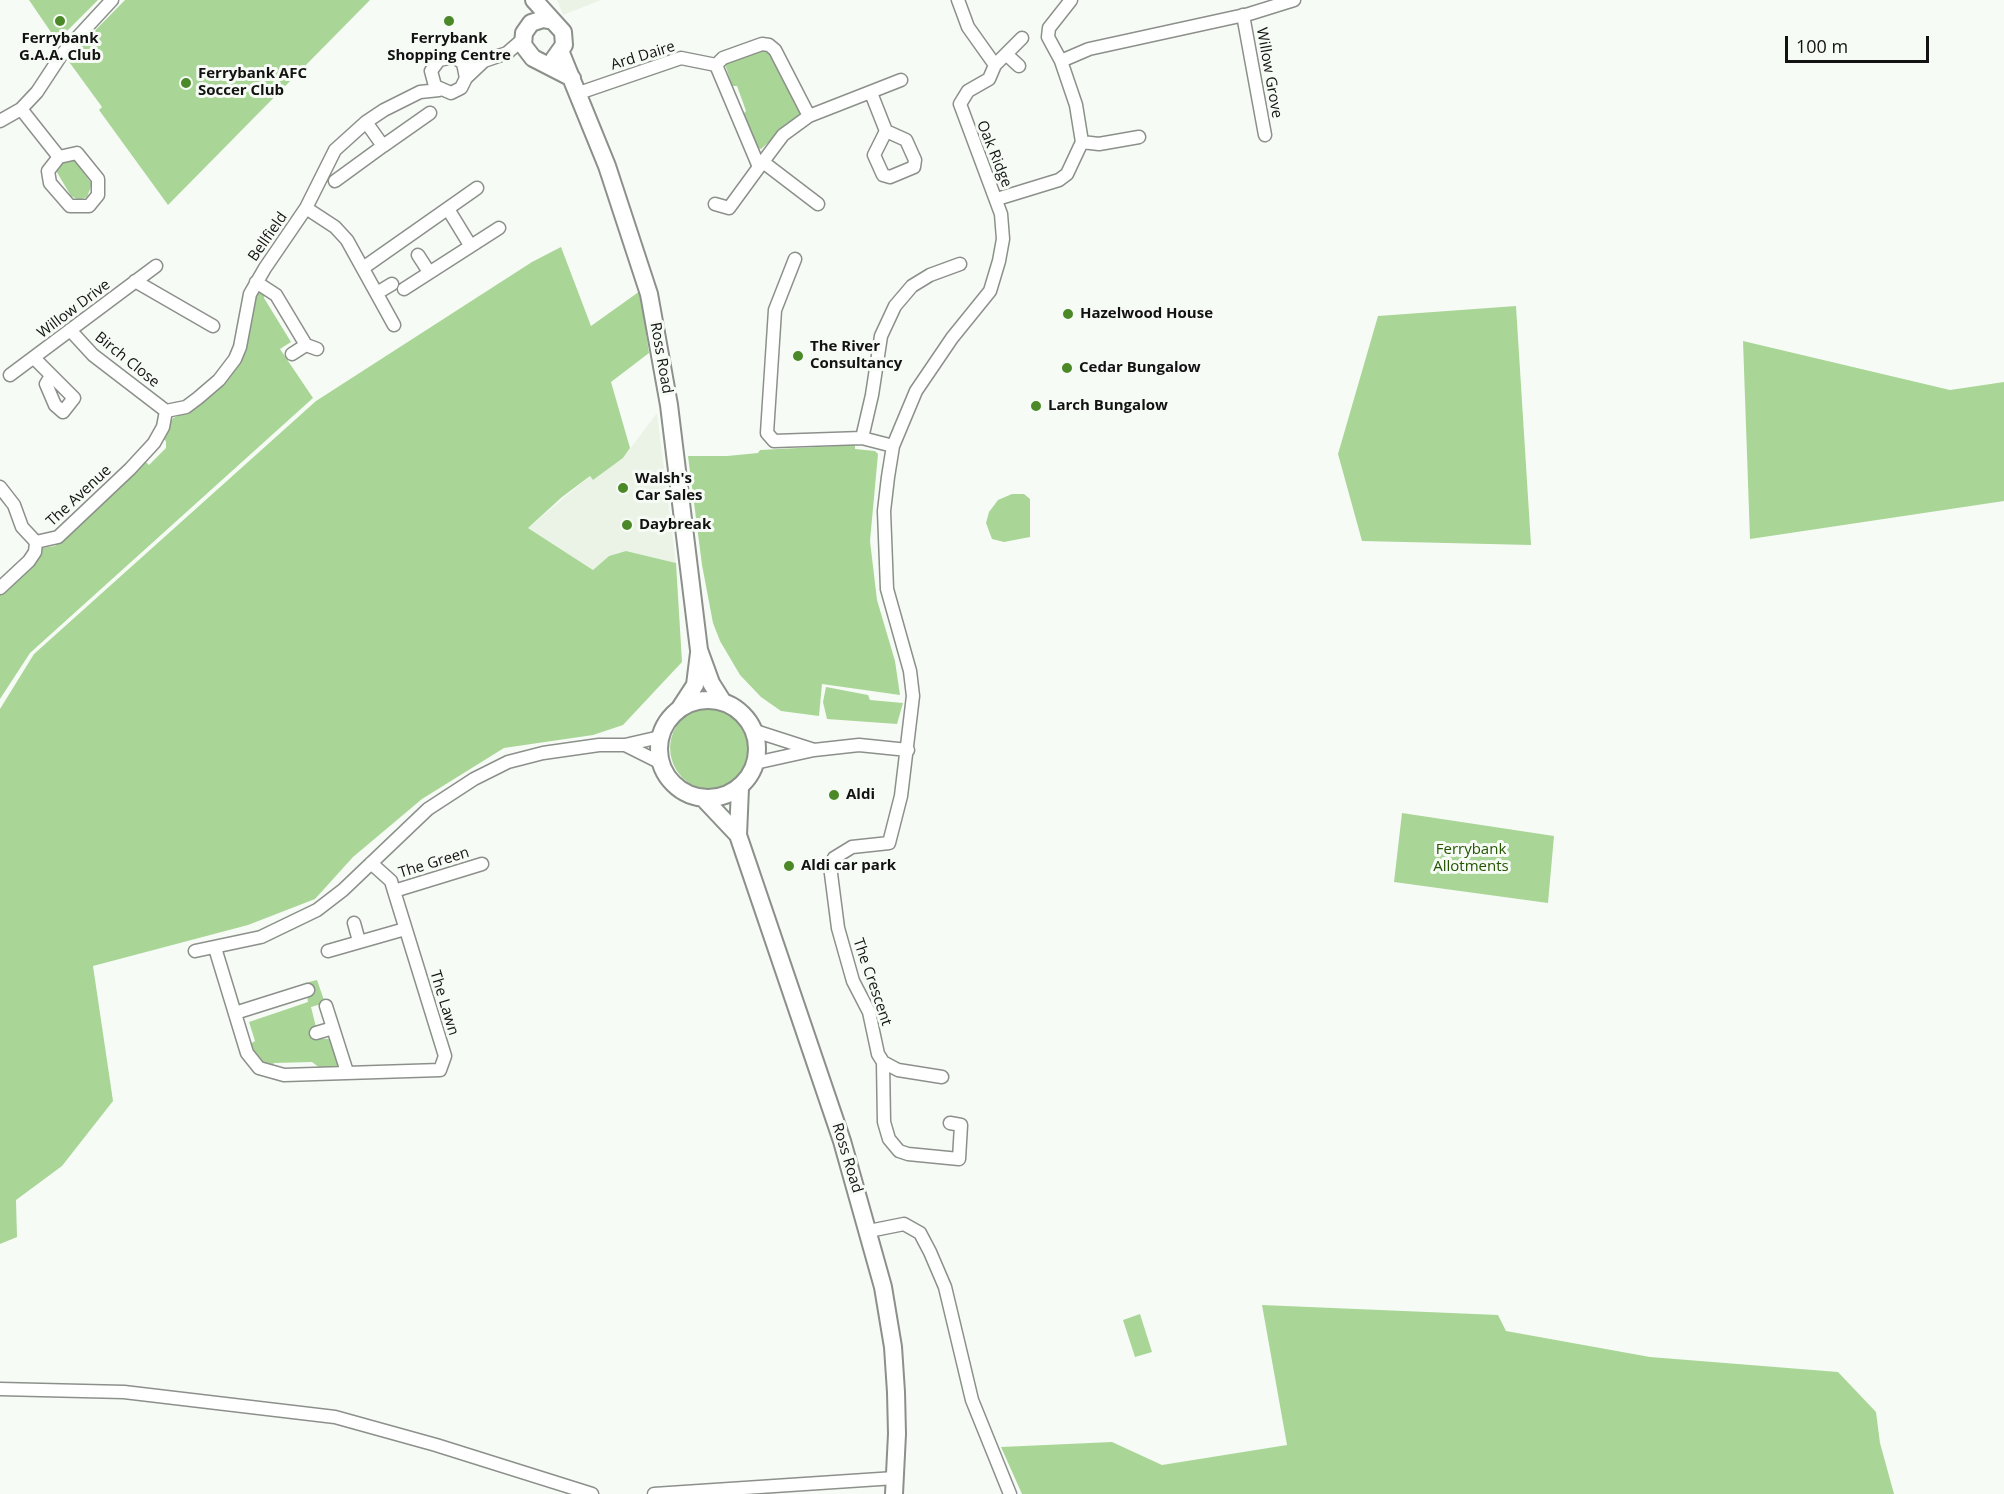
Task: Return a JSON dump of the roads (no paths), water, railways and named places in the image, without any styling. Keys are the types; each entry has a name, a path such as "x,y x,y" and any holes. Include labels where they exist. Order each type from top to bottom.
{"main road":[{"path":"534,0 563,32 564,45 561,53 553,59 538,60"},
{"path":"534,0 531,23 522,40 526,52 575,85"},
{"path":"531,23 543,19 553,21"},
{"name":"Ross Road","path":"561,53 626,220 656,329 672,426 699,650"},
{"path":"699,650 711,683 723,702"},
{"path":"680,708 702,700 723,702 739,711 755,731 758,751 755,764 740,788 724,796 704,799 687,794 676,787 664,772 661,763 660,737 668,720 680,708 695,685 699,650"},
{"path":"738,835 740,788"},
{"path":"704,799 738,835"},
{"name":"Ross Road","path":"738,835 834,1117 869,1231 883,1287 893,1347 897,1434 894,1486"}],"street":[{"path":"0,121 21,109 37,92 62,54 112,0"},
{"path":"958,0 968,27 994,65"},
{"path":"1071,0 1049,28 1051,46 1061,61 1076,105 1082,142 1100,144 1139,137"},
{"name":"Willow Grove","path":"1061,61 1089,49 1243,15 1294,0"},
{"name":"Willow Grove","path":"1243,15 1265,135"},
{"name":"Oak Ridge","path":"1022,38 994,65 988,79 968,91 960,104 997,199 1059,180 1067,174 1082,142"},
{"path":"484,61 456,91 439,90 431,75 439,60 448,57 484,61 507,53 522,40"},
{"path":"809,116 775,50 769,45 762,45 723,58 716,65 761,164 818,204"},
{"path":"507,53 538,60"},
{"path":"1006,54 1019,66"},
{"name":"Ard Daire","path":"575,85 681,58 716,65"},
{"path":"459,60 465,68 466,78"},
{"name":"Bellfield","path":"420,92 431,75"},
{"path":"715,204 729,208 783,135 809,116 901,80"},
{"name":"Bellfield","path":"166,411 186,407 230,368 240,347 250,294 306,208 335,150 366,122 420,92 439,90"},
{"path":"871,93 886,131"},
{"path":"21,109 58,157"},
{"path":"335,181 430,113"},
{"path":"366,122 383,146"},
{"path":"77,153 98,179 98,195 89,206 82,208 70,206 50,183 48,171 58,157 77,153"},
{"path":"363,268 477,188"},
{"path":"755,764 814,750 859,745 908,750 913,696 911,679 887,589 884,545 885,500 893,446 920,384 952,338 990,291 1003,239 997,199"},
{"path":"306,208 335,227 347,240 394,325"},
{"path":"448,209 470,245"},
{"path":"377,293 429,272 499,228"},
{"path":"418,255 429,272"},
{"path":"795,259 775,310 767,434 774,441 862,438 893,446"},
{"path":"862,438 872,395 881,336 895,306 912,286 930,274 960,264"},
{"name":"Willow Drive","path":"10,375 156,266"},
{"path":"135,281 213,326"},
{"path":"256,282 276,295 312,347 292,354"},
{"name":"Birch Close","path":"70,330 93,355 166,411"},
{"path":"34,358 51,376"},
{"name":"The Avenue","path":"0,588 29,561 35,552 36,542 48,542 58,537 130,469 154,443 163,427 166,411"},
{"path":"0,487 14,505 22,527 36,542"},
{"path":"755,731 814,750"},
{"path":"195,951 261,937 317,910 428,809 474,779 508,762 576,748 625,745 660,737"},
{"path":"625,745 661,763"},
{"name":"The Crescent","path":"908,750 901,796 889,843 852,847 834,858 830,866 830,875 838,928 850,970 870,1012 878,1054 883,1062 884,1122 892,1145 908,1154 959,1159 962,1125 950,1124"},
{"name":"The Lawn","path":"215,948 247,1053 260,1068 284,1075 434,1071 443,1067 445,1056 391,881 371,863"},
{"name":"The Green","path":"394,891 482,864"},
{"path":"354,923 359,941"},
{"path":"328,951 405,928"},
{"path":"235,1013 308,990"},
{"path":"326,1006 347,1072"},
{"path":"316,1033 333,1028"},
{"path":"883,1062 898,1070 942,1077"},
{"path":"869,1231 904,1224 920,1233 945,1287 972,1400 1010,1494"},
{"path":"0,1389 124,1392 335,1417 436,1445 592,1494"},
{"path":"654,1494 894,1486"}],"place":[{"name":"Ferrybank G.A.A. Club","path":"60,21"},
{"name":"Ferrybank Shopping Centre","path":"449,21"},
{"name":"Ferrybank AFC Soccer Club","path":"186,83"},
{"name":"Hazelwood House","path":"1068,314"},
{"name":"The River Consultancy","path":"798,356"},
{"name":"Cedar Bungalow","path":"1067,368"},
{"name":"Larch Bungalow","path":"1036,406"},
{"name":"Walsh's Car Sales","path":"623,488"},
{"name":"Daybreak","path":"627,525"},
{"name":"Aldi","path":"834,795"},
{"name":"Aldi car park","path":"789,866"}],"park label":[{"name":"Ferrybank Allotments","path":"1471,858"}]}
